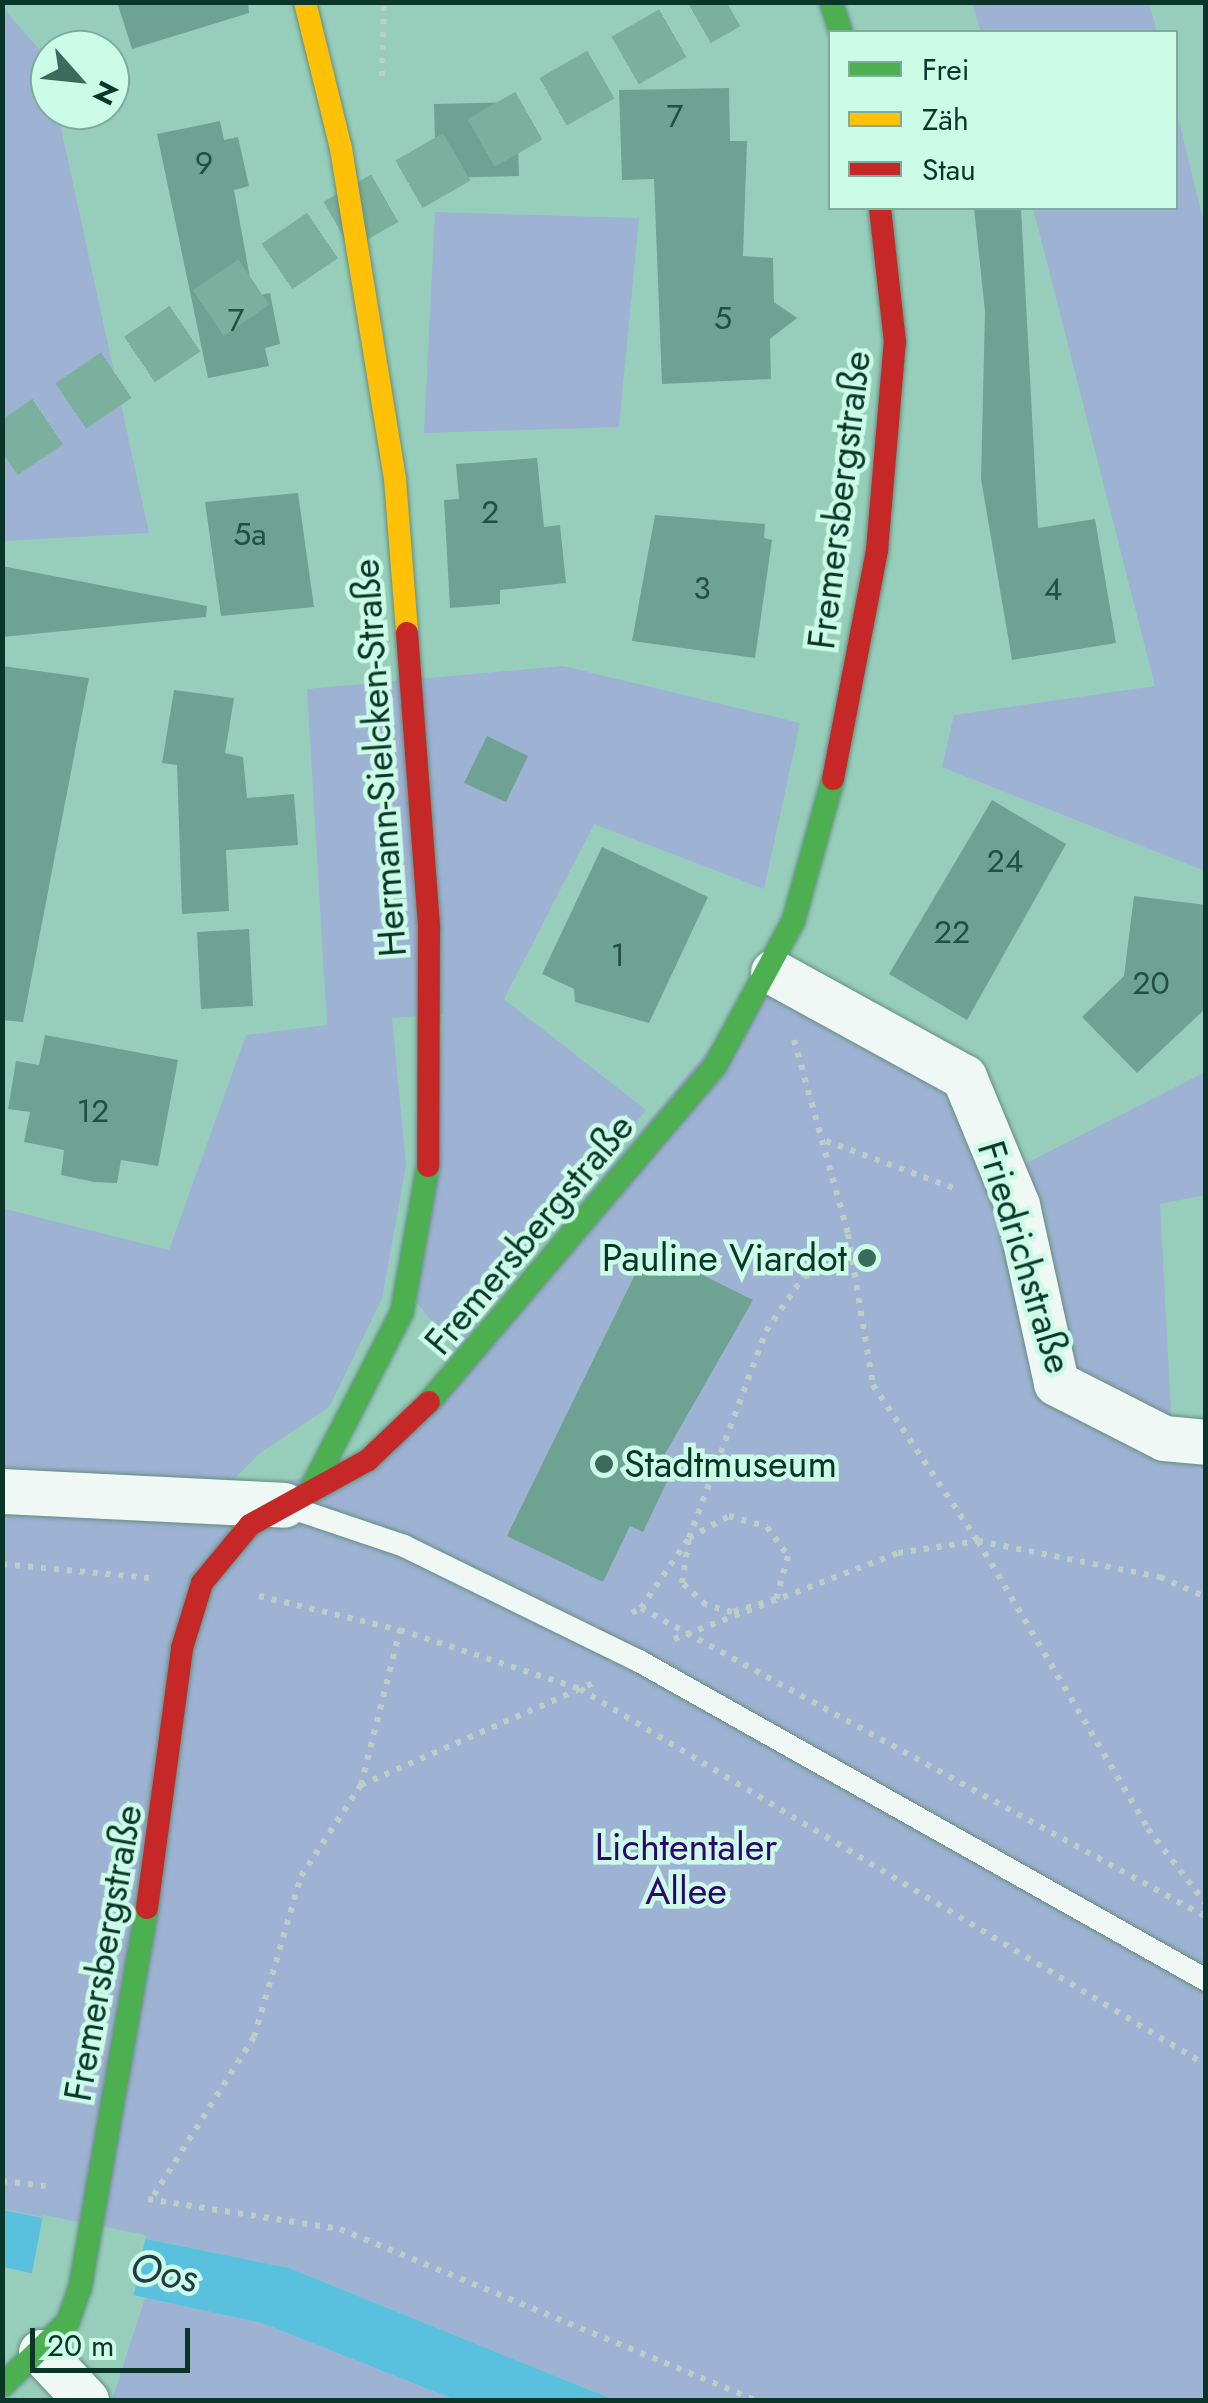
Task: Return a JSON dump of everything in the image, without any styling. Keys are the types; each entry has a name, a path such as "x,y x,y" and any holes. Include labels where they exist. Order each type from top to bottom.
{"main road":[{"name":"Hermann-Sielcken-Straße","path":"296,1499 402,1312 428,1168 429,928 395,479 342,149 305,2"},
{"path":"832,2 840,30"},
{"name":"Fremersbergstraße","path":"2,2386 68,2322 80,2288 164,1810 182,1648 202,1583 250,1525 368,1460 459,1373 715,1066 773,972 821,828 876,550 894,342 880,210"}],"street":[{"name":"Friedrichstraße","path":"773,972 964,1077 1017,1205 1056,1383 1164,1438 1206,1442"},
{"path":"2,1491 296,1499"},
{"path":"41,2352 86,2400"}],"lane":[{"path":"296,1499 404,1546 639,1661 1206,1980"}],"path":[{"path":"773,972 824,1140 873,1385 978,1541 1148,1829 1206,1904"},
{"path":"824,1140 923,1180 1017,1205"},
{"path":"776,1600 732,1612 706,1605 682,1583 689,1538 766,1331 804,1276 849,1266"},
{"path":"585,1636 641,1608 689,1538 729,1516 768,1528 788,1556 776,1600"},
{"path":"361,1785 580,1689 639,1661 683,1634 898,1553 978,1541 1160,1576 1206,1597"},
{"path":"2,1564 202,1583 400,1630 580,1689 1206,2064"},
{"path":"641,1608 1206,1917"},
{"path":"400,1630 361,1785 301,1876 254,2037 152,2199 340,2229 755,2400"}],"green space":[{"path":"972,3 1149,3 1156,30 980,30"},
{"path":"3,8 30,39 30,130 61,130 149,533 3,541"},
{"path":"1178,117 1206,231 1205,871 942,767 954,715 1155,686 1034,210 1178,210"},
{"path":"435,212 639,218 619,427 424,433"},
{"name":"Lichtentaler Allee","path":"563,666 800,723 764,889 594,824 504,999 646,1110 456,1351 417,1303 444,1014 392,1018 406,1165 382,1299 329,1407 260,1453 212,1501 368,1460 773,972 964,1077 1056,1383 1205,1442 1205,2400 614,2400 289,2268 3,2209 2,1208 169,1250 246,1035 327,1025 307,689"},
{"path":"1205,1072 1205,1195 1160,1204 1172,1429 1063,1380 1013,1170"},
{"path":"145,2298 262,2323 456,2400 112,2400"}],"water":[{"name":"Oos","path":"3,2210 289,2268 614,2400 456,2400 262,2323 3,2267"}],"pier":[{"path":"43,2215 146,2235 133,2298 31,2278"}],"building":[{"path":"117,2 248,2 249,13 132,49 130,30 126,30"},
{"path":"729,88 730,141 747,141 743,256 773,258 774,302 797,318 770,339 771,379 662,384 654,179 622,180 619,90"},
{"path":"517,102 519,176 436,178 434,104"},
{"path":"220,121 224,140 238,137 249,186 234,190 250,278 256,296 270,293 280,344 265,348 269,366 208,378 157,134"},
{"path":"974,210 1021,210 1038,528 1095,519 1116,643 1012,660 981,479 985,311"},
{"path":"537,458 544,527 560,525 566,583 500,590 500,604 450,608 444,500 459,499 456,464"},
{"path":"298,493 314,607 221,616 205,502"},
{"path":"655,515 765,524 764,538 772,540 755,658 632,641"},
{"path":"2,566 207,606 206,617 2,637"},
{"path":"2,666 89,678 23,1022 2,1020"},
{"path":"174,690 234,698 225,753 243,757 247,798 294,794 298,845 226,850 229,911 182,914 177,765 162,763"},
{"path":"487,736 528,756 506,802 464,783"},
{"path":"992,800 1066,844 967,1020 889,974"},
{"path":"602,847 708,897 649,1023 575,1002 574,989 542,974"},
{"path":"1134,896 1206,905 1206,1008 1137,1073 1082,1017 1124,976"},
{"path":"249,929 253,1006 201,1009 197,932"},
{"path":"45,1035 178,1060 158,1166 121,1160 117,1183 94,1182 61,1175 64,1150 24,1142 30,1112 8,1109 16,1061 39,1065"},
{"name":"Stadtmuseum","path":"648,1248 753,1300 661,1461 674,1467 643,1532 630,1526 603,1582 507,1536"}],"tunnel":[{"path":"2,452 337,225 727,2"}],"traffic: fast":[{"path":"831,2 840,30"},
{"path":"429,1402 715,1066 793,922 833,779"},
{"path":"309,1493 402,1312 428,1166"},
{"path":"2,2386 68,2322 80,2288 147,1908"}],"traffic: slow":[{"path":"305,2 341,149 395,479 407,633"}],"traffic: jam":[{"path":"833,779 877,550 895,342 880,210"},
{"path":"407,633 429,928 428,1166"},
{"path":"147,1908 182,1648 202,1583 250,1525 368,1460 429,1402"}],"place":[{"name":"Pauline Viardot","path":"867,1258"},
{"name":"Stadtmuseum","path":"604,1464"}]}
